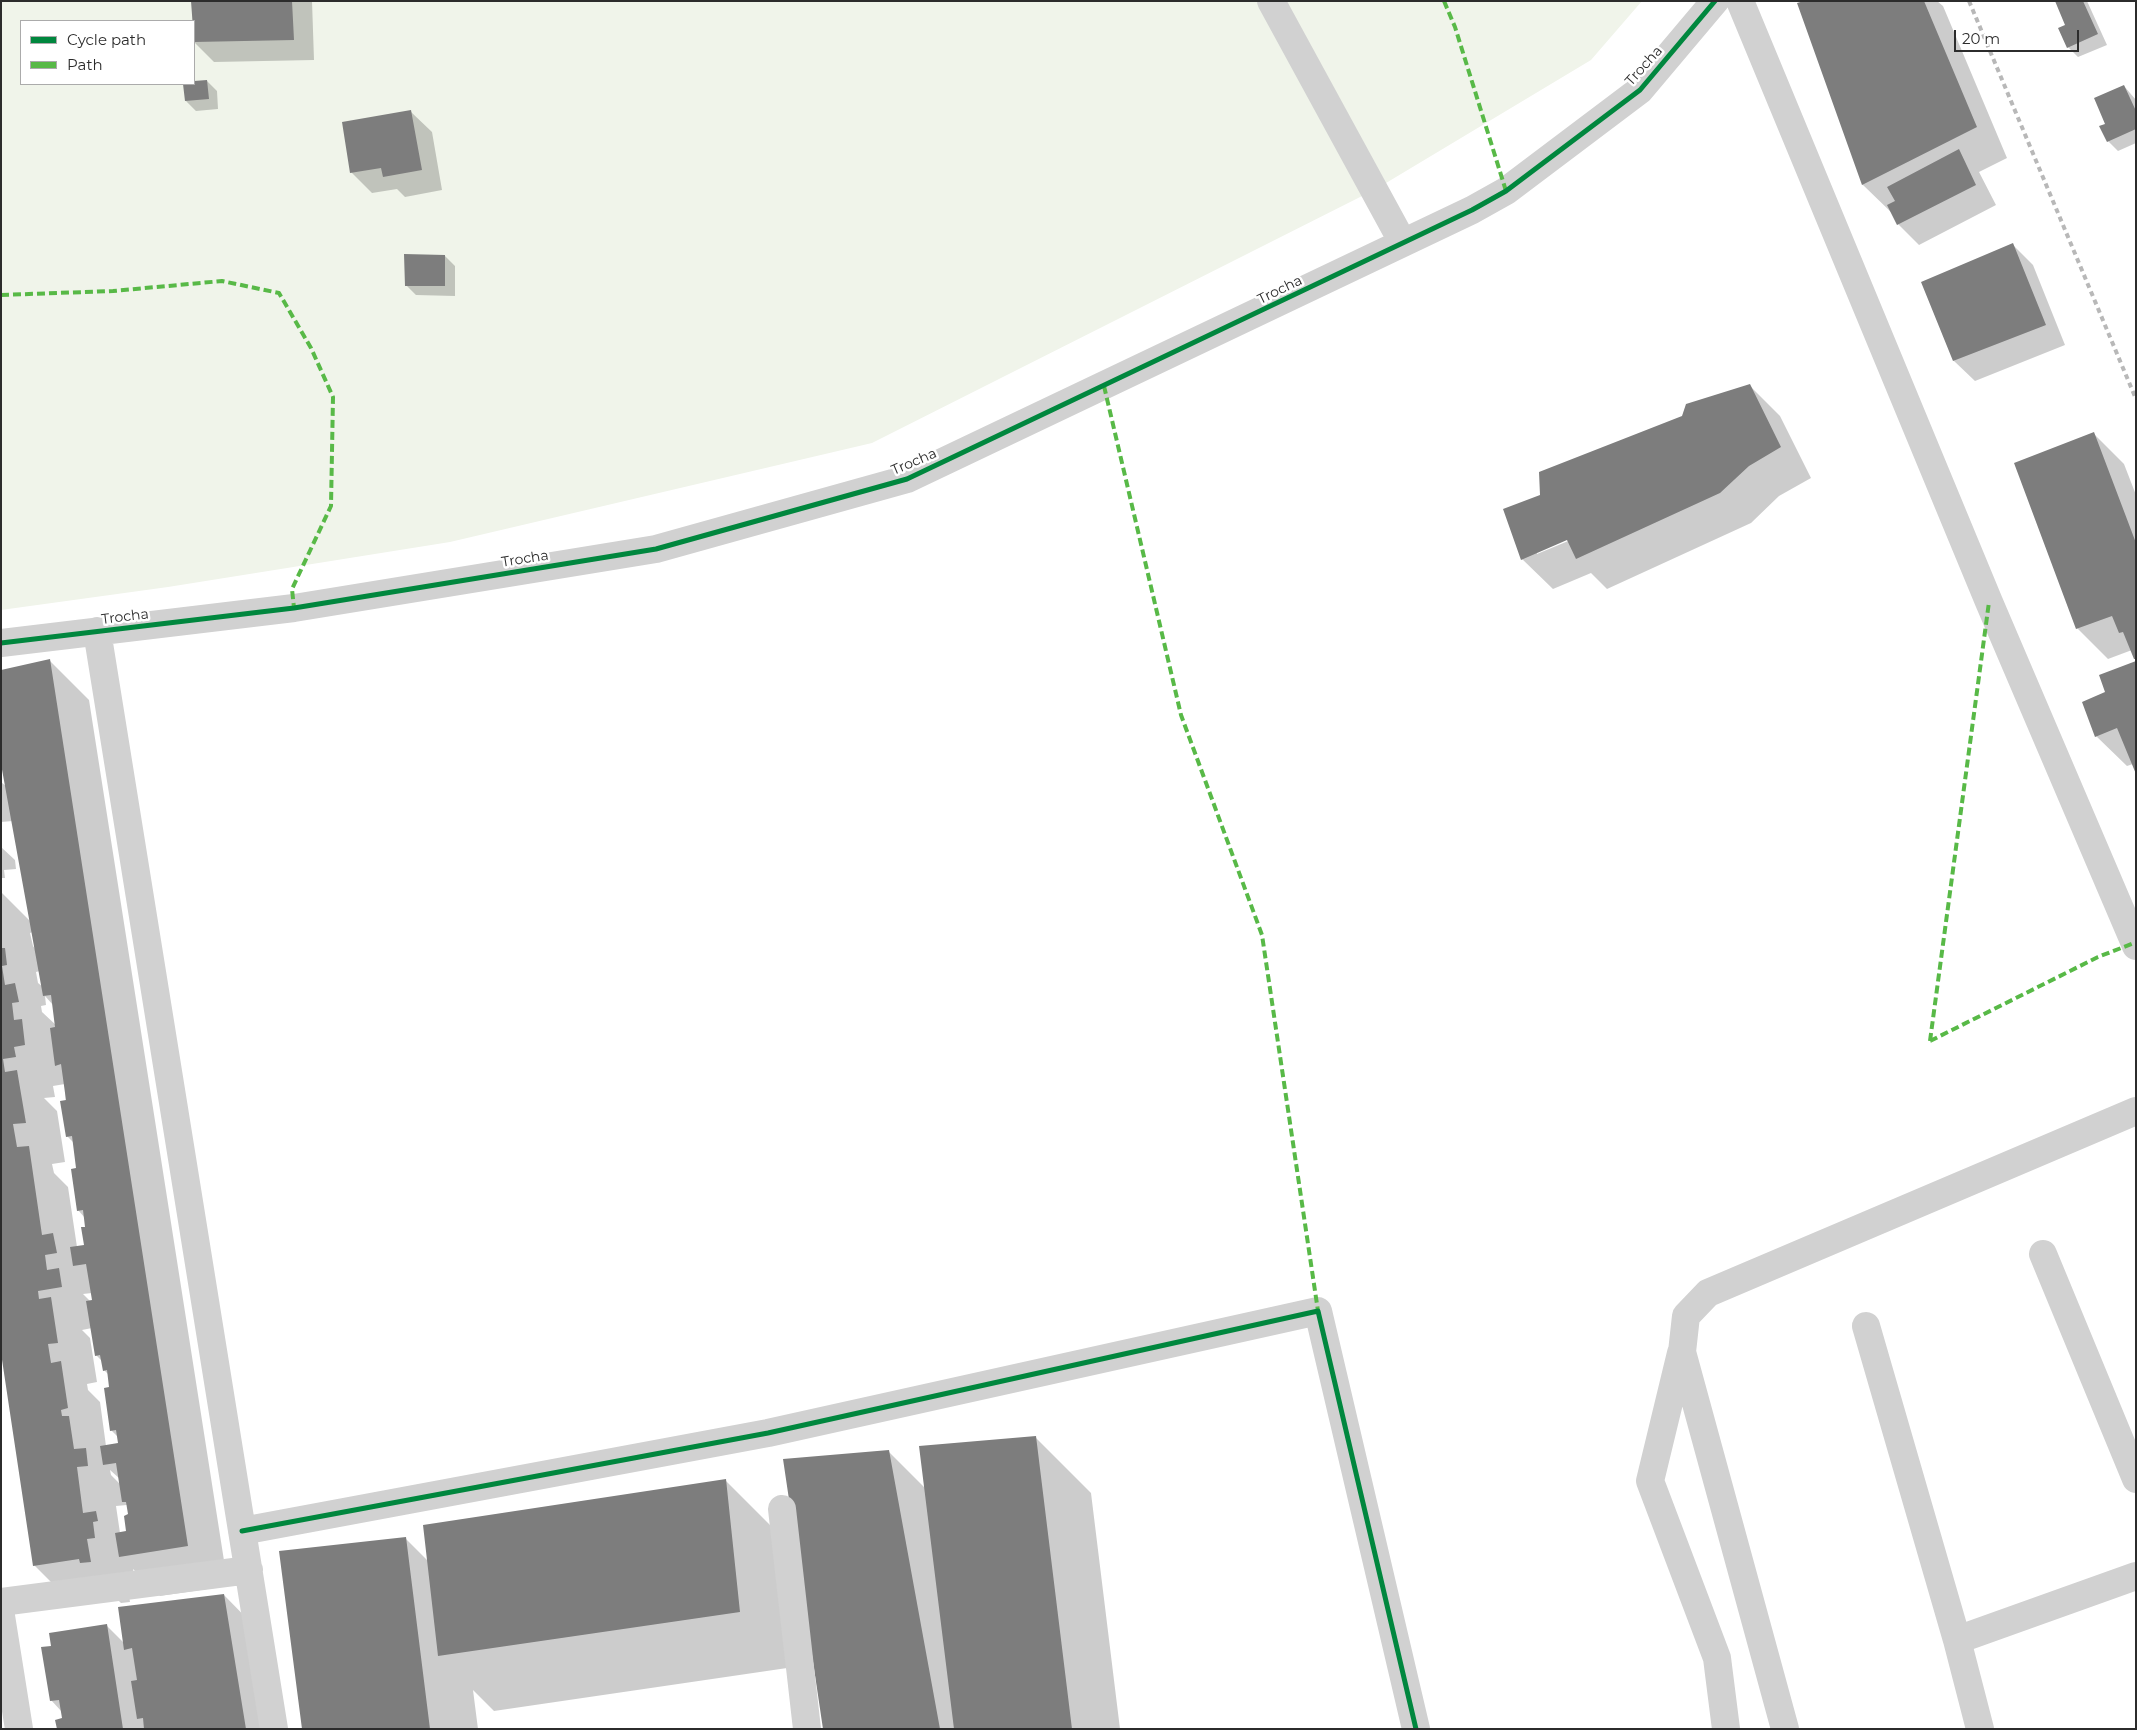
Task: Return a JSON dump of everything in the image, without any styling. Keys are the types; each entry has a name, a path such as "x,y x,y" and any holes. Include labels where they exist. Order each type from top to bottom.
{"street":[{"path":"1271,1 1403,243"},
{"name":"Trocha","path":"1,643 294,608 656,549 907,479 1472,210 1506,191 1640,90 1715,1"},
{"path":"1740,1 1989,602 2136,946"},
{"path":"97,631 274,1729"},
{"path":"1726,1729 1717,1658 1650,1481 1682,1352 1686,1316 1708,1293 2136,1111"},
{"path":"2043,1254 2136,1479"},
{"path":"242,1531 768,1433 1318,1311 1416,1729"},
{"path":"1866,1326 1957,1640 1980,1729"},
{"path":"1682,1352 1785,1729"},
{"path":"782,1509 807,1729"},
{"path":"1,1602 249,1570"},
{"path":"1957,1640 2136,1576"},
{"path":"1,1616 19,1729"}],"shaded area":[{"path":"1,1 1642,1 1591,60 1376,189 872,443 450,542 168,587 1,610"}],"building":[{"path":"191,1 292,1 294,40 195,42 195,20 192,20"},
{"path":"1804,1 1924,1 1977,127 1862,185 1797,3"},
{"path":"2055,1 2083,1 2098,34 2067,48 2058,28 2065,25"},
{"path":"207,80 209,99 185,101 183,85 195,85 195,81"},
{"path":"2124,85 2136,111 2136,129 2107,142 2099,126 2105,124 2094,98"},
{"path":"411,110 422,170 383,177 381,168 350,173 342,122"},
{"path":"1959,149 1976,185 1897,225 1887,205 1895,201 1887,187"},
{"path":"2013,243 2046,325 1953,361 1921,282"},
{"path":"404,254 445,255 445,286 405,286"},
{"path":"1750,384 1781,447 1749,466 1720,493 1576,559 1567,540 1521,560 1503,509 1540,495 1539,472 1682,416 1686,404"},
{"path":"2094,432 2136,543 2136,659 2134,659 2123,632 2119,633 2112,616 2076,629 2014,463"},
{"path":"50,659 188,1546 119,1557 115,1533 126,1531 124,1516 128,1514 126,1502 122,1502 116,1463 103,1465 100,1446 118,1443 116,1430 110,1431 104,1388 109,1387 107,1370 103,1371 100,1355 95,1356 86,1301 92,1300 86,1264 73,1266 70,1247 84,1245 81,1227 85,1227 83,1210 77,1211 71,1169 76,1168 72,1136 66,1137 60,1101 66,1100 61,1064 55,1066 50,1028 55,1027 51,995 43,996 1,764 1,670"},
{"path":"2136,661 2136,774 2117,728 2095,737 2082,702 2105,692 2099,675"},
{"path":"1,948 5,948 7,965 2,966 5,985 15,983 19,1002 12,1003 14,1020 22,1019 25,1045 14,1047 16,1057 3,1059 5,1072 17,1070 26,1123 13,1124 17,1147 29,1146 42,1235 53,1233 57,1253 45,1255 47,1270 59,1268 62,1287 38,1291 39,1299 51,1297 58,1343 48,1344 51,1363 61,1361 68,1408 61,1410 62,1416 69,1416 74,1449 86,1448 88,1466 77,1467 83,1513 96,1511 98,1521 93,1522 95,1538 87,1539 91,1562 80,1563 79,1559 33,1566 1,1353"},
{"path":"1036,1436 1072,1729 954,1729 919,1446"},
{"path":"889,1450 940,1729 823,1729 783,1459"},
{"path":"726,1479 740,1612 438,1656 423,1525"},
{"path":"406,1537 430,1729 302,1729 279,1551"},
{"path":"224,1594 246,1729 144,1729 143,1718 137,1719 131,1681 137,1680 132,1648 124,1650 118,1607"},
{"path":"107,1624 123,1729 57,1729 55,1720 62,1718 59,1700 50,1701 41,1647 51,1646 49,1633"}],"railway":[{"path":"1969,1 2136,399"}],"marked path":[{"path":"1444,1 1455,27 1506,191"},
{"path":"1,295 113,291 222,281 279,293 311,348 333,397 331,506 292,589 294,608"},
{"path":"1104,386 1181,715 1262,935 1318,1311"},
{"path":"1930,1041 1989,602"},
{"path":"1930,1041 2098,957 2134,943"}],"cycle path":[{"path":"1,643 294,608 656,549 907,479 1472,210 1506,191 1640,90 1715,1"},
{"path":"242,1531 768,1433 1318,1311 1416,1729"}]}
